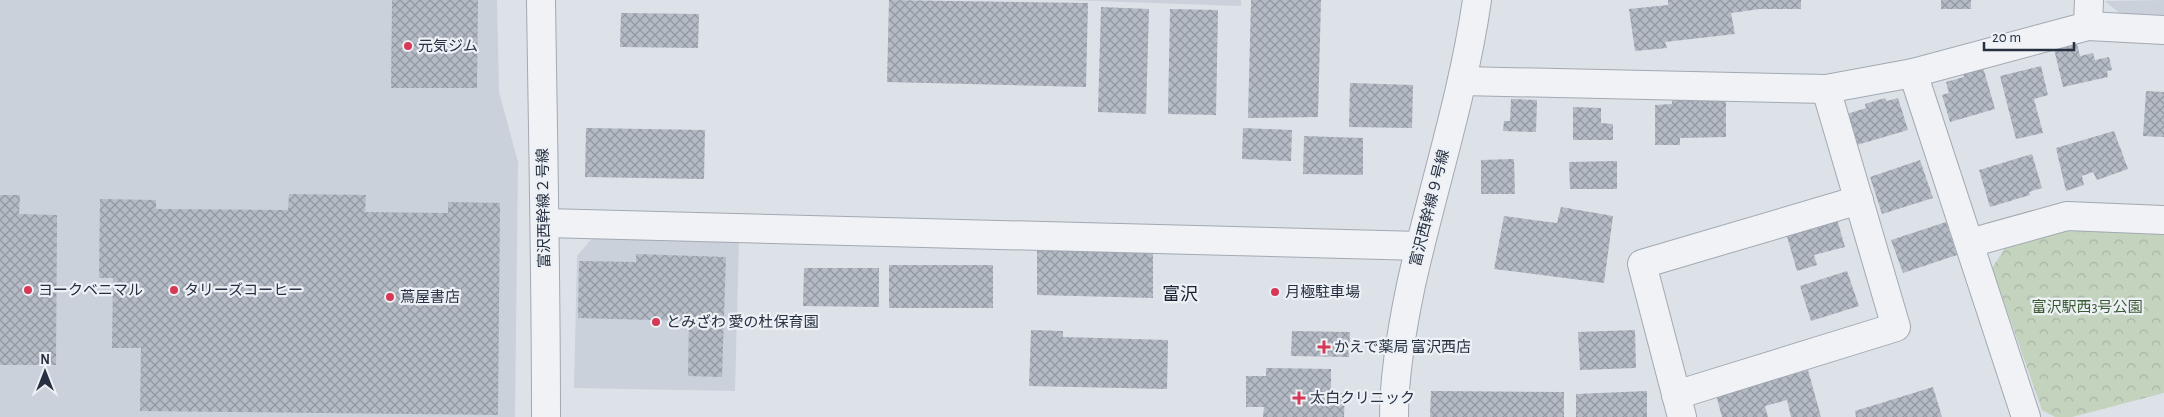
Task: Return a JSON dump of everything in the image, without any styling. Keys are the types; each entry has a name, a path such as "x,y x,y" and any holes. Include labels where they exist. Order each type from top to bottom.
{"street":[{"name":"富沢西幹線２号線","path":"541,0 542,129 546,223 546,417"},
{"name":"富沢西幹線９号線","path":"1394,417 1402,331 1420,246 1462,81 1478,0"},
{"path":"1462,81 1826,89 1913,72 2089,13 2164,30"},
{"path":"1913,72 2026,417"},
{"path":"1826,89 1859,200 1896,327 1679,406 1642,264 1859,200"},
{"path":"1970,243 2066,216 2164,220"},
{"path":"546,223 1420,246"}],"shaded area":[{"path":"0,0 497,0 499,92 518,162 515,417 0,417"},
{"path":"1067,0 1241,0 1241,6"},
{"path":"2164,0 2164,17 2123,16 2105,1"},
{"name":"とみざわ 愛の杜保育園","path":"594,236 739,239 735,391 574,388 577,256"}],"green space":[{"name":"富沢駅西3号公園","path":"2075,227 2164,231 2164,393 2072,417 2055,417 2042,410 1992,268 2005,248"}],"building":[{"path":"392,0 478,0 477,88 391,88"},
{"path":"889,0 1088,3 1086,87 887,82"},
{"path":"1251,0 1321,0 1318,117 1248,118"},
{"path":"1668,0 1801,0 1801,9 1760,9 1731,13 1735,34 1665,42 1667,48 1635,51 1629,9 1668,5"},
{"path":"1941,0 1971,0 1971,9 1941,9"},
{"path":"1101,7 1149,9 1146,114 1098,112"},
{"path":"1170,9 1218,10 1216,115 1168,114"},
{"path":"621,13 699,14 698,48 620,47"},
{"path":"2077,44 2080,56 2093,53 2095,60 2109,57 2112,70 2107,71 2108,77 2063,87 2054,49"},
{"path":"2041,66 2048,95 2034,99 2043,133 2016,139 2000,76"},
{"path":"1983,67 1995,109 1950,122 1942,95 1949,93 1946,82 1964,77 1963,73"},
{"path":"1350,83 1413,85 1412,128 1349,127"},
{"path":"2146,91 2164,92 2164,137 2143,136"},
{"path":"1672,96 1709,96 1709,101 1726,101 1726,137 1680,138 1680,145 1655,145 1655,105 1672,104"},
{"path":"1885,98 1887,101 1898,98 1908,130 1857,145 1847,114 1866,108 1865,104"},
{"path":"1511,99 1537,100 1536,132 1503,131 1504,121 1510,121"},
{"path":"1573,107 1601,108 1601,123 1613,124 1613,140 1573,140"},
{"path":"586,128 705,130 704,179 585,177"},
{"path":"1243,128 1292,130 1291,161 1242,159"},
{"path":"2114,131 2128,169 2097,180 2093,172 2082,176 2084,185 2066,191 2056,148"},
{"path":"1304,136 1363,138 1363,175 1303,174"},
{"path":"2032,154 2042,188 2029,192 2030,195 1990,207 1979,170"},
{"path":"1514,159 1515,194 1481,194 1481,160"},
{"path":"1920,160 1933,198 1882,214 1870,177"},
{"path":"1617,161 1617,189 1570,189 1569,162"},
{"path":"289,194 366,195 365,212 448,213 448,202 500,203 498,415 140,411 141,348 112,348 113,278 99,278 100,199 156,200 156,209 288,210"},
{"name":"ヨークベニマル","path":"0,195 20,195 19,214 57,215 56,365 0,365"},
{"path":"1561,207 1613,216 1604,283 1494,269 1504,216 1557,223"},
{"path":"1837,219 1845,247 1814,255 1817,265 1797,271 1786,233"},
{"path":"1946,222 1957,255 1903,273 1891,240"},
{"path":"1037,248 1153,251 1153,298 1037,295"},
{"path":"636,254 726,257 722,377 688,376 689,321 578,318 579,261 636,262"},
{"path":"889,265 993,265 993,308 889,308"},
{"path":"804,268 879,268 879,307 803,306"},
{"path":"1847,271 1859,306 1811,321 1800,286"},
{"path":"1031,330 1063,331 1063,337 1168,340 1167,389 1029,386"},
{"path":"1635,330 1636,368 1580,370 1578,332"},
{"path":"1292,331 1350,332 1349,357 1291,356"},
{"path":"1266,368 1331,369 1331,393 1345,393 1344,417 1263,417 1264,407 1246,407 1246,376 1266,376"},
{"path":"1808,370 1821,417 1791,417 1787,400 1765,406 1768,417 1722,417 1716,395"},
{"path":"1933,387 1942,417 1856,417 1855,411"},
{"path":"1431,391 1564,392 1564,417 1430,417"},
{"path":"1647,391 1647,417 1576,417 1576,394"}],"place":[{"name":"元気ジム","path":"408,46"},
{"name":"ヨークベニマル","path":"28,290"},
{"name":"タリーズコーヒー","path":"174,290"},
{"name":"月極駐車場","path":"1275,292"},
{"name":"蔦屋書店","path":"390,297"},
{"name":"とみざわ 愛の杜保育園","path":"656,322"},
{"name":"かえで薬局 富沢西店","path":"1324,347"},
{"name":"太白クリニック","path":"1299,398"}],"district":[{"name":"富沢","path":"1180,295"}]}
